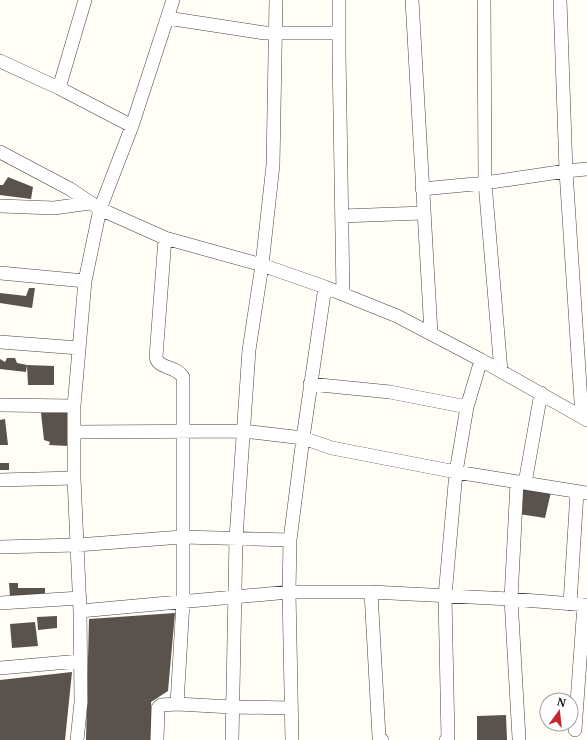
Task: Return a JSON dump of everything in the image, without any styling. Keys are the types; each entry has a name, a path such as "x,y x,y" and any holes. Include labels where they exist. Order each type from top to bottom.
{"street":[{"path":"59,88 85,0"},
{"path":"77,740 81,702 80,598 74,478 74,406 85,281 95,206 132,126 173,0"},
{"path":"232,740 234,598 242,431 249,350 262,265 273,165 276,0"},
{"path":"340,0 339,33 343,294"},
{"path":"412,0 431,333"},
{"path":"484,0 485,183 501,371"},
{"path":"560,0 566,170 584,418"},
{"path":"167,18 275,33 339,33"},
{"path":"0,61 59,88 132,126"},
{"path":"0,152 70,189 95,206 166,238 262,265 325,287 397,316 481,360 584,418"},
{"path":"422,189 485,183 566,170 587,169"},
{"path":"0,206 54,208 95,206"},
{"path":"342,216 423,213"},
{"path":"166,238 156,357 157,361 161,365 175,369 180,372 183,377 183,602 177,704"},
{"path":"0,273 85,281"},
{"path":"292,740 289,592 290,540 310,384 325,287"},
{"path":"0,342 79,348"},
{"path":"446,740 448,738 445,596 456,472 467,407 481,360"},
{"path":"310,384 390,392 467,407"},
{"path":"519,738 511,599 521,483 541,393"},
{"path":"0,405 74,406"},
{"path":"74,432 242,431 303,438 332,448 456,472 582,492 570,604"},
{"path":"0,480 74,478"},
{"path":"0,547 77,545 182,537 290,540"},
{"path":"80,611 289,592 371,592 511,599 585,605 578,692"},
{"path":"371,592 379,737 382,740"},
{"path":"0,603 80,598"},
{"path":"0,668 80,661"},
{"path":"158,740 159,706 177,704 291,708"}],"building":[{"path":"8,177 33,187 31,199 0,195 0,185 3,185"},
{"path":"29,288 35,288 32,308 0,303 0,293 26,296"},
{"path":"7,358 15,358 17,363 27,365 26,372 0,369 0,359 5,362"},
{"path":"27,365 54,366 54,385 28,385"},
{"path":"41,413 67,413 69,446 49,445 50,442 44,440"},
{"path":"5,419 8,445 0,445 0,420"},
{"path":"0,463 9,463 9,470 0,470"},
{"path":"521,488 551,492 545,518 519,514"},
{"path":"9,583 18,583 18,588 45,588 45,596 10,596"},
{"path":"175,613 168,691 151,702 154,740 86,740 89,619"},
{"path":"57,616 57,628 38,630 37,617"},
{"path":"35,622 38,646 12,648 10,624"},
{"path":"72,672 65,740 0,740 0,680"},
{"path":"506,715 507,740 477,740 477,716"}]}
